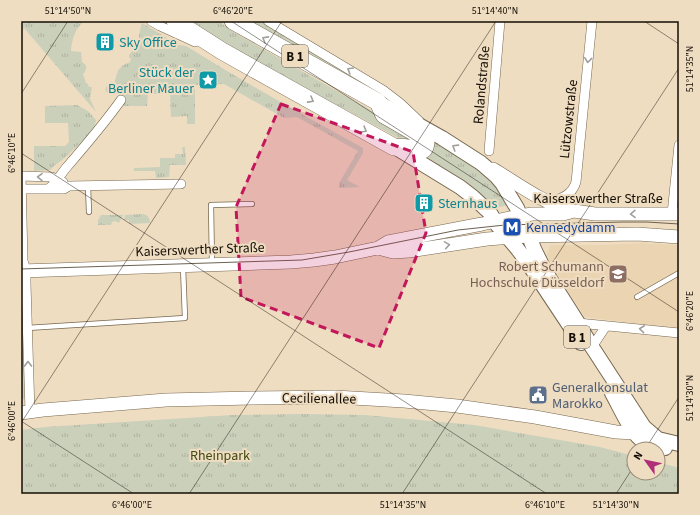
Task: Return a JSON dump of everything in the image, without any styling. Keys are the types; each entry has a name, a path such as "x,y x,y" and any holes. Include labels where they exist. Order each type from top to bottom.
{"highway":[{"name":"B 1","path":"175,21 222,50 394,147"},
{"name":"B 1","path":"233,21 378,102"},
{"path":"378,102 384,115 421,136 426,142 425,148 420,151 406,147 394,147"}],"main road":[{"name":"B 1","path":"378,102 428,130 481,163 502,183 521,215 545,271 644,427 646,438"},
{"name":"B 1","path":"394,147 460,187 496,218 508,238 526,260 609,386 624,416 646,438"},
{"name":"Cecilienallee","path":"646,438 679,444"},
{"name":"Cecilienallee","path":"646,438 679,452"}],"street":[{"path":"151,21 192,40 210,51 222,50"},
{"path":"268,21 383,90 406,108 428,130"},
{"name":"Rolandstraße","path":"489,151 500,21"},
{"name":"Lützowstraße","path":"546,201 566,196 572,191 576,182 592,21"},
{"path":"48,189 55,183 106,121 121,100"},
{"path":"676,214 679,145"},
{"name":"B 1","path":"481,163 546,201 559,207 574,211"},
{"path":"25,412 27,328 23,270 21,176 52,177 69,186"},
{"path":"21,189 64,189 69,186 181,184"},
{"name":"Kaiserswerther Straße","path":"23,270 291,262 314,260 378,248 388,242 496,218 532,214 563,214 574,211 595,214 676,214"},
{"path":"496,218 529,236"},
{"name":"Kaiserswerther Straße","path":"378,248 393,252 409,251 487,239 529,236 637,234 679,237"},
{"path":"578,323 679,333"},
{"path":"592,347 606,326"},
{"name":"Cecilienallee","path":"25,412 166,400 335,397 457,406 535,417 646,438"},
{"path":"614,431 624,416"}],"lane":[{"path":"88,186 89,212"},
{"path":"212,265 211,205 252,204"},
{"path":"27,328 185,318 183,266"},
{"path":"637,297 679,274"}],"highlighted area":[{"path":"281,104 413,152 426,233 379,348 241,297 236,207"}],"shaded area":[{"name":"Robert Schumann Hochschule Düsseldorf","path":"643,243 679,245 679,329 585,317 547,255 550,245"}],"green space":[{"path":"21,21 84,21 74,34 71,51 81,52 82,62 86,68 83,74 86,83 89,87 92,87 90,99 96,112 24,28 21,32"},
{"path":"186,21 218,21 242,37 412,134 411,145 343,108 308,92"},
{"path":"243,21 265,21 361,78 400,108"},
{"path":"142,23 179,45 186,46 363,148 363,153 347,180 360,187 339,188 339,183 358,151 297,117 284,118 224,84 195,85 195,124 187,124 187,116 171,117 170,94 148,94 147,106 123,106 117,93 109,93 105,89 109,84 114,84 120,68 130,62 131,58 129,58 129,55 138,42"},
{"path":"77,105 88,111 96,120 94,129 50,170 34,171 34,146 65,146 69,142 68,123 45,123 45,106"},
{"path":"426,136 475,167 496,184 509,205 495,208 469,185 418,153"},
{"path":"182,147 185,147 186,165 170,165 169,177 156,178 155,171 134,171 134,168 160,167 160,158 175,158 175,154 183,154"},
{"path":"143,214 148,217 150,223 129,224 129,220 124,220 125,215"},
{"path":"101,215 123,215 119,223 115,221 112,222 111,225 98,225 98,220"},
{"path":"21,289 25,399 21,400"},
{"name":"Rheinpark","path":"233,415 365,415 474,425 600,447 626,454 626,481 666,481 666,464 679,468 679,494 21,494 21,430 45,427"}],"tram line":[{"path":"21,269 302,260 458,230 505,225 623,222 679,224"}],"place":[{"name":"Sky Office","path":"105,42"},
{"name":"Stück der Berliner Mauer","path":"208,80"},
{"name":"Sternhaus","path":"424,203"},
{"name":"Kennedydamm","path":"512,227"},
{"name":"Robert Schumann Hochschule Düsseldorf","path":"618,274"},
{"name":"Generalkonsulat Marokko","path":"538,395"}]}
